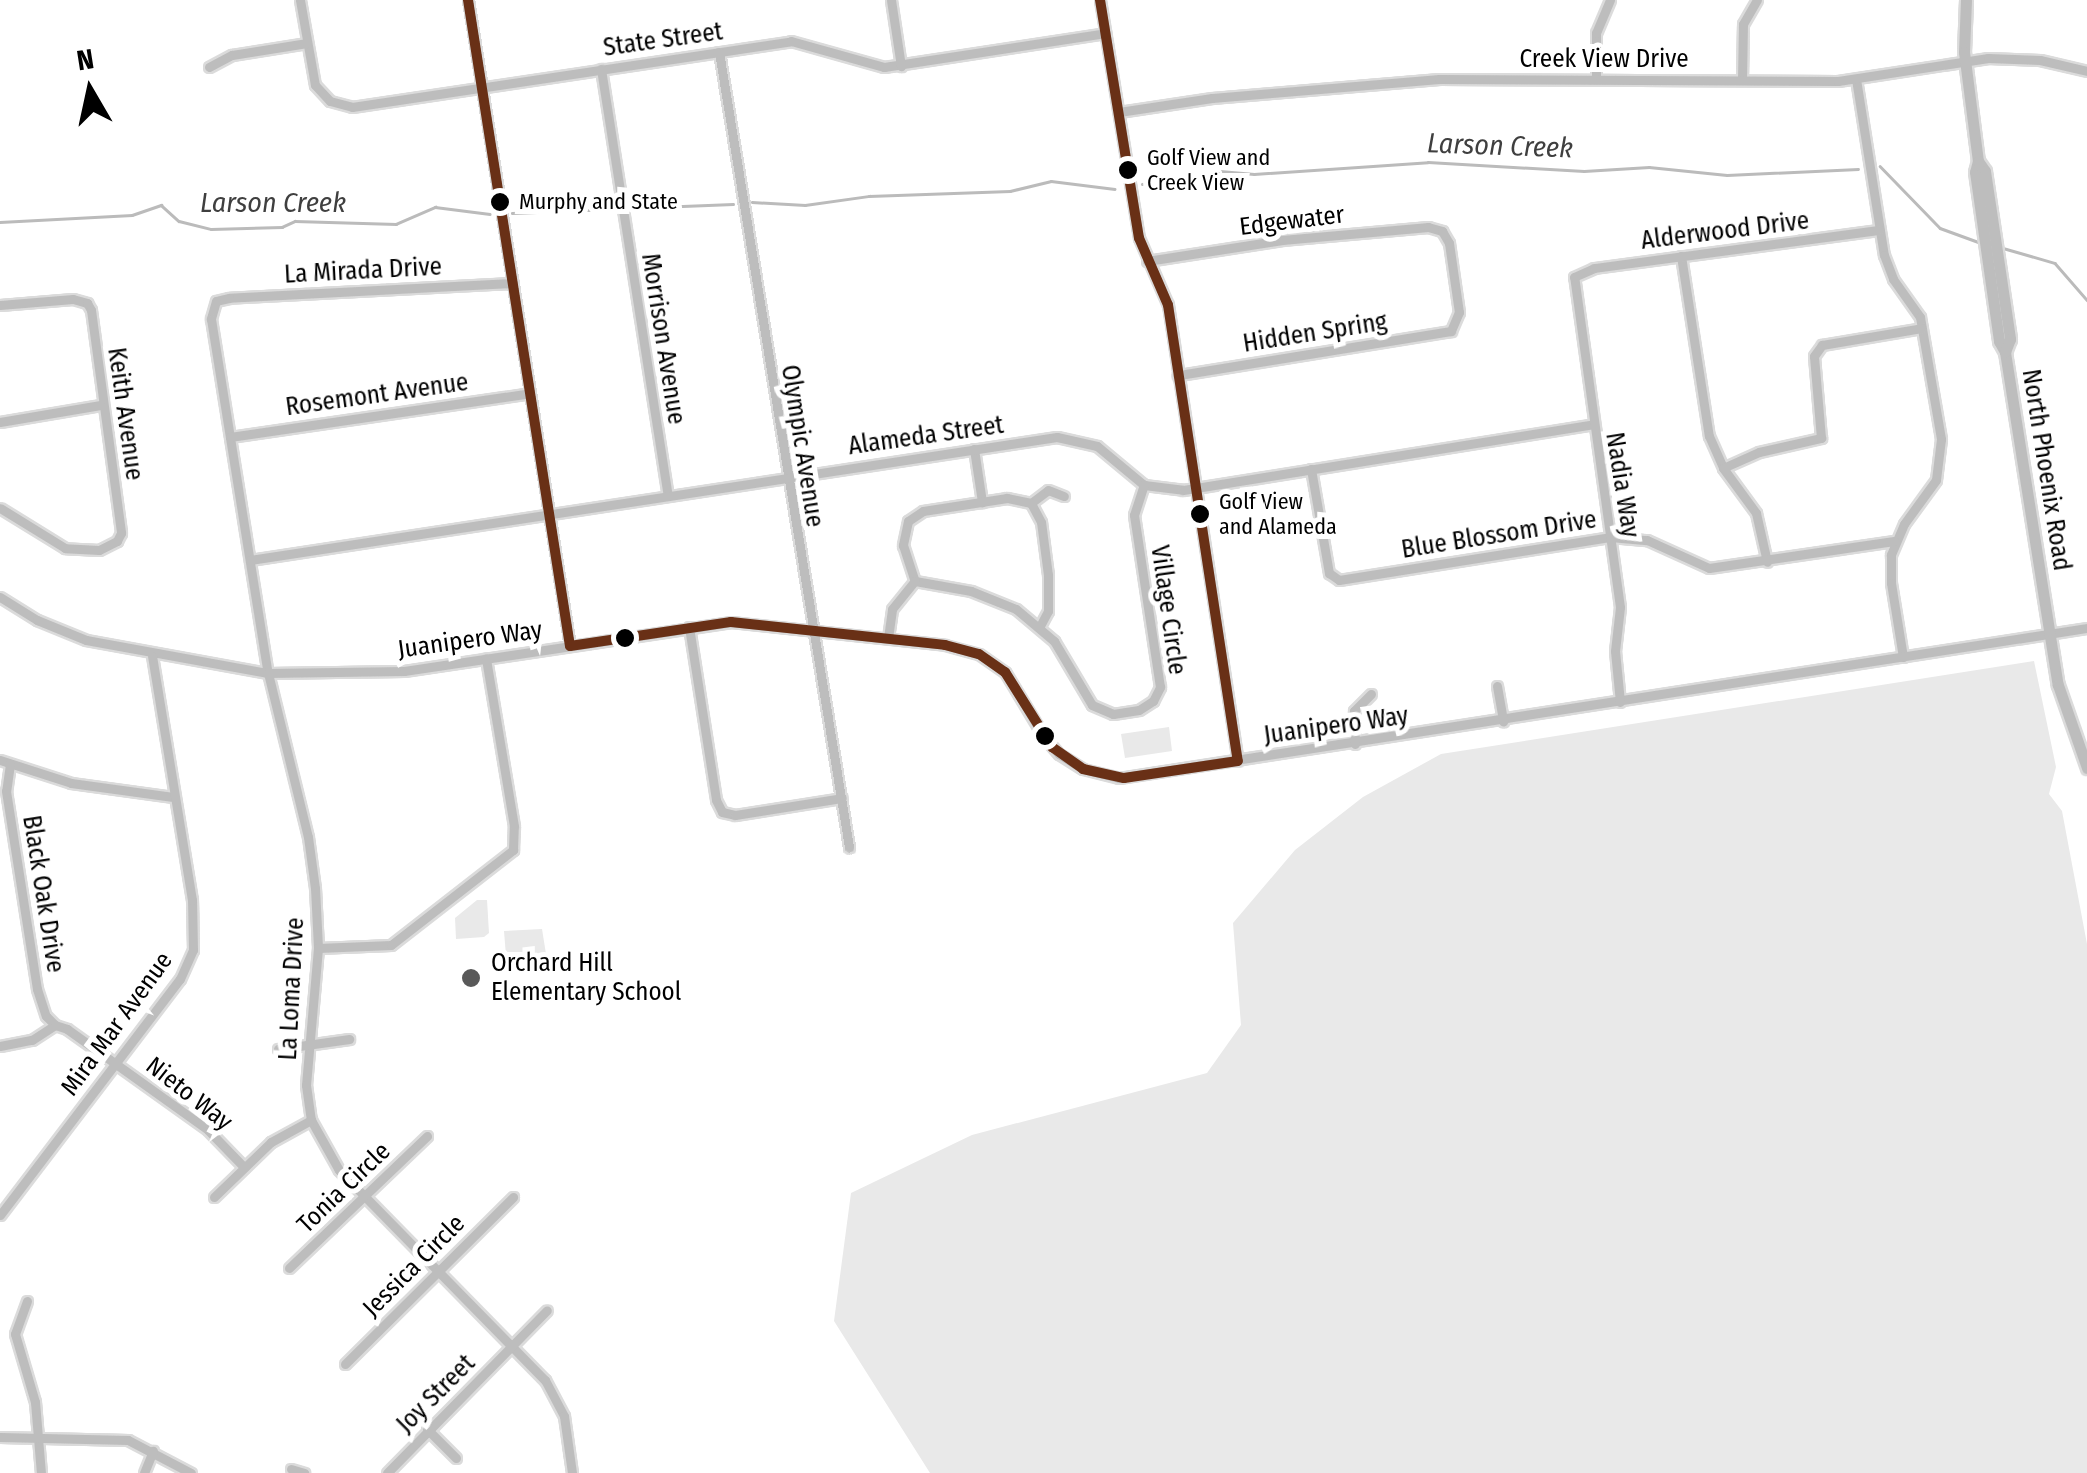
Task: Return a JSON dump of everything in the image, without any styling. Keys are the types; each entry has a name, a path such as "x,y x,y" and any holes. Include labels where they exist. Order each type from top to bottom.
{"main road":[{"name":"North Phoenix Road","path":"1966,0 1964,61 1978,161 1975,172 1992,256 1999,341 2005,352 2060,694 2087,768"}],"street":[{"name":"State Street","path":"300,0 315,85 340,105 790,41 814,44 873,67 902,66 1105,33"},
{"path":"468,0 570,646"},
{"path":"891,0 902,66"},
{"path":"1100,0 1146,261 1166,294 1238,761"},
{"path":"1596,78 1596,32 1610,0"},
{"path":"1742,80 1743,24 1757,0"},
{"path":"209,67 232,55 307,43"},
{"name":"Olympic Avenue","path":"720,52 810,630 849,847"},
{"name":"Creek View Drive","path":"1119,112 1212,98 1439,79 1856,78 1964,61 2040,60 2087,71"},
{"name":"Morrison Avenue","path":"602,69 668,496"},
{"path":"1856,78 1888,270 1916,308 1940,439 1940,467 1929,494 1894,541 1891,584 1903,657"},
{"name":"Edgewater","path":"1146,261 1291,239 1428,227 1442,231 1449,244 1457,295 1456,328"},
{"name":"Alderwood Drive","path":"1576,275 1680,256 1879,230"},
{"path":"1680,256 1709,436 1723,468 1756,513 1767,562"},
{"name":"Nadia Way","path":"1576,275 1573,292 1620,616 1614,651 1620,702"},
{"name":"La Mirada Drive","path":"216,301 513,283"},
{"name":"Keith Avenue","path":"0,305 74,299 87,303 121,532 118,541 100,550 65,548 0,508"},
{"name":"La Loma Drive","path":"216,301 211,319 268,674 308,837 318,948 306,1085 311,1120 328,1154 514,1344 554,1392 564,1416 572,1473"},
{"name":"Hidden Spring","path":"1178,375 1443,334 1456,328"},
{"path":"1723,468 1760,452 1821,438 1814,356 1822,345 1922,328"},
{"name":"Rosemont Avenue","path":"230,437 530,393"},
{"path":"0,422 101,405"},
{"path":"1144,485 1196,488 1592,424"},
{"name":"Alameda Street","path":"250,560 974,449 1070,438 1097,446 1144,485"},
{"path":"974,449 982,502"},
{"name":"Blue Blossom Drive","path":"1311,469 1329,573 1339,580 1610,537 1646,540 1709,568 1894,541"},
{"name":"Village Circle","path":"916,581 988,596 1040,626 1066,657 1087,698 1101,711 1140,710 1153,701 1160,679 1134,515 1144,485"},
{"path":"1032,503 1048,490 1064,496"},
{"path":"888,638 892,609 916,581 903,545 908,521 923,512 1017,498 1032,503 1041,522 1048,611 1040,626"},
{"name":"Juanipero Way","path":"0,597 58,630 152,656 268,674 364,675 731,622 963,648 992,662 1016,684 1052,746 1068,760 1100,774 1140,777 2087,628"},
{"path":"689,627 716,800 722,812 735,814 842,798"},
{"name":"Mira Mar Avenue","path":"0,1215 180,979 194,950 192,900 152,656"},
{"path":"318,948 374,949 391,945 514,850 514,826 486,658"},
{"path":"1497,686 1503,720"},
{"path":"1355,744 1354,711 1371,694"},
{"path":"5,762 71,784 173,798"},
{"name":"Black Oak Drive","path":"5,762 6,791 37,989 46,1016 55,1025"},
{"path":"0,1046 32,1040 55,1025"},
{"name":"Nieto Way","path":"55,1025 81,1037 208,1130 244,1167"},
{"path":"278,1049 349,1039"},
{"path":"214,1197 286,1132 311,1120"},
{"name":"Tonia Circle","path":"289,1268 427,1136"},
{"name":"Jessica Circle","path":"345,1364 513,1197"},
{"path":"27,1301 18,1316 16,1334 40,1438 41,1473"},
{"name":"Joy Street","path":"388,1473 547,1310"},
{"path":"427,1430 456,1458"},
{"path":"0,1437 121,1439 192,1473"},
{"path":"144,1473 153,1451"},
{"path":"291,1469 304,1473"}],"shaded area":[{"path":"2034,661 2056,767 2049,794 2062,811 2087,944 2087,1473 930,1473 834,1321 851,1193 972,1135 1207,1073 1241,1025 1233,923 1295,850 1363,797 1441,754"},
{"path":"1169,727 1172,751 1125,758 1121,734"},
{"path":"477,900 487,900 489,933 484,937 456,939 455,918"},
{"path":"542,929 546,954 506,956 504,931"}],"waterway":[{"name":"Larson Creek","path":"1142,184 1220,171 1254,174 1428,162 1584,171 1649,167 1727,175 1858,169"},
{"name":"Larson Creek","path":"1880,166 1940,228 1981,243"},
{"name":"Larson Creek","path":"752,202 805,205 869,196 1010,191 1051,181 1115,189"},
{"name":"Larson Creek","path":"632,208 733,204"},
{"name":"Larson Creek","path":"0,222 132,215 161,205 179,221 211,229 282,227 295,221 396,224 435,207 490,214"},
{"name":"Larson Creek","path":"512,213 612,209"},
{"name":"Larson Creek","path":"2003,248 2055,263 2087,300"}],"transit line":[{"path":"468,0 570,646"},
{"path":"1100,0 1139,238 1168,305 1238,761"},
{"path":"570,646 731,622 945,645 979,654 1005,672 1052,747 1083,769 1124,778 1238,761"}],"place":[{"name":"Golf View and Creek View","path":"1128,170"},
{"name":"Murphy and State","path":"500,202"},
{"name":"Golf View and Alameda","path":"1200,514"},
{"name":"Orchard Hill Elementary School","path":"471,978"}]}
